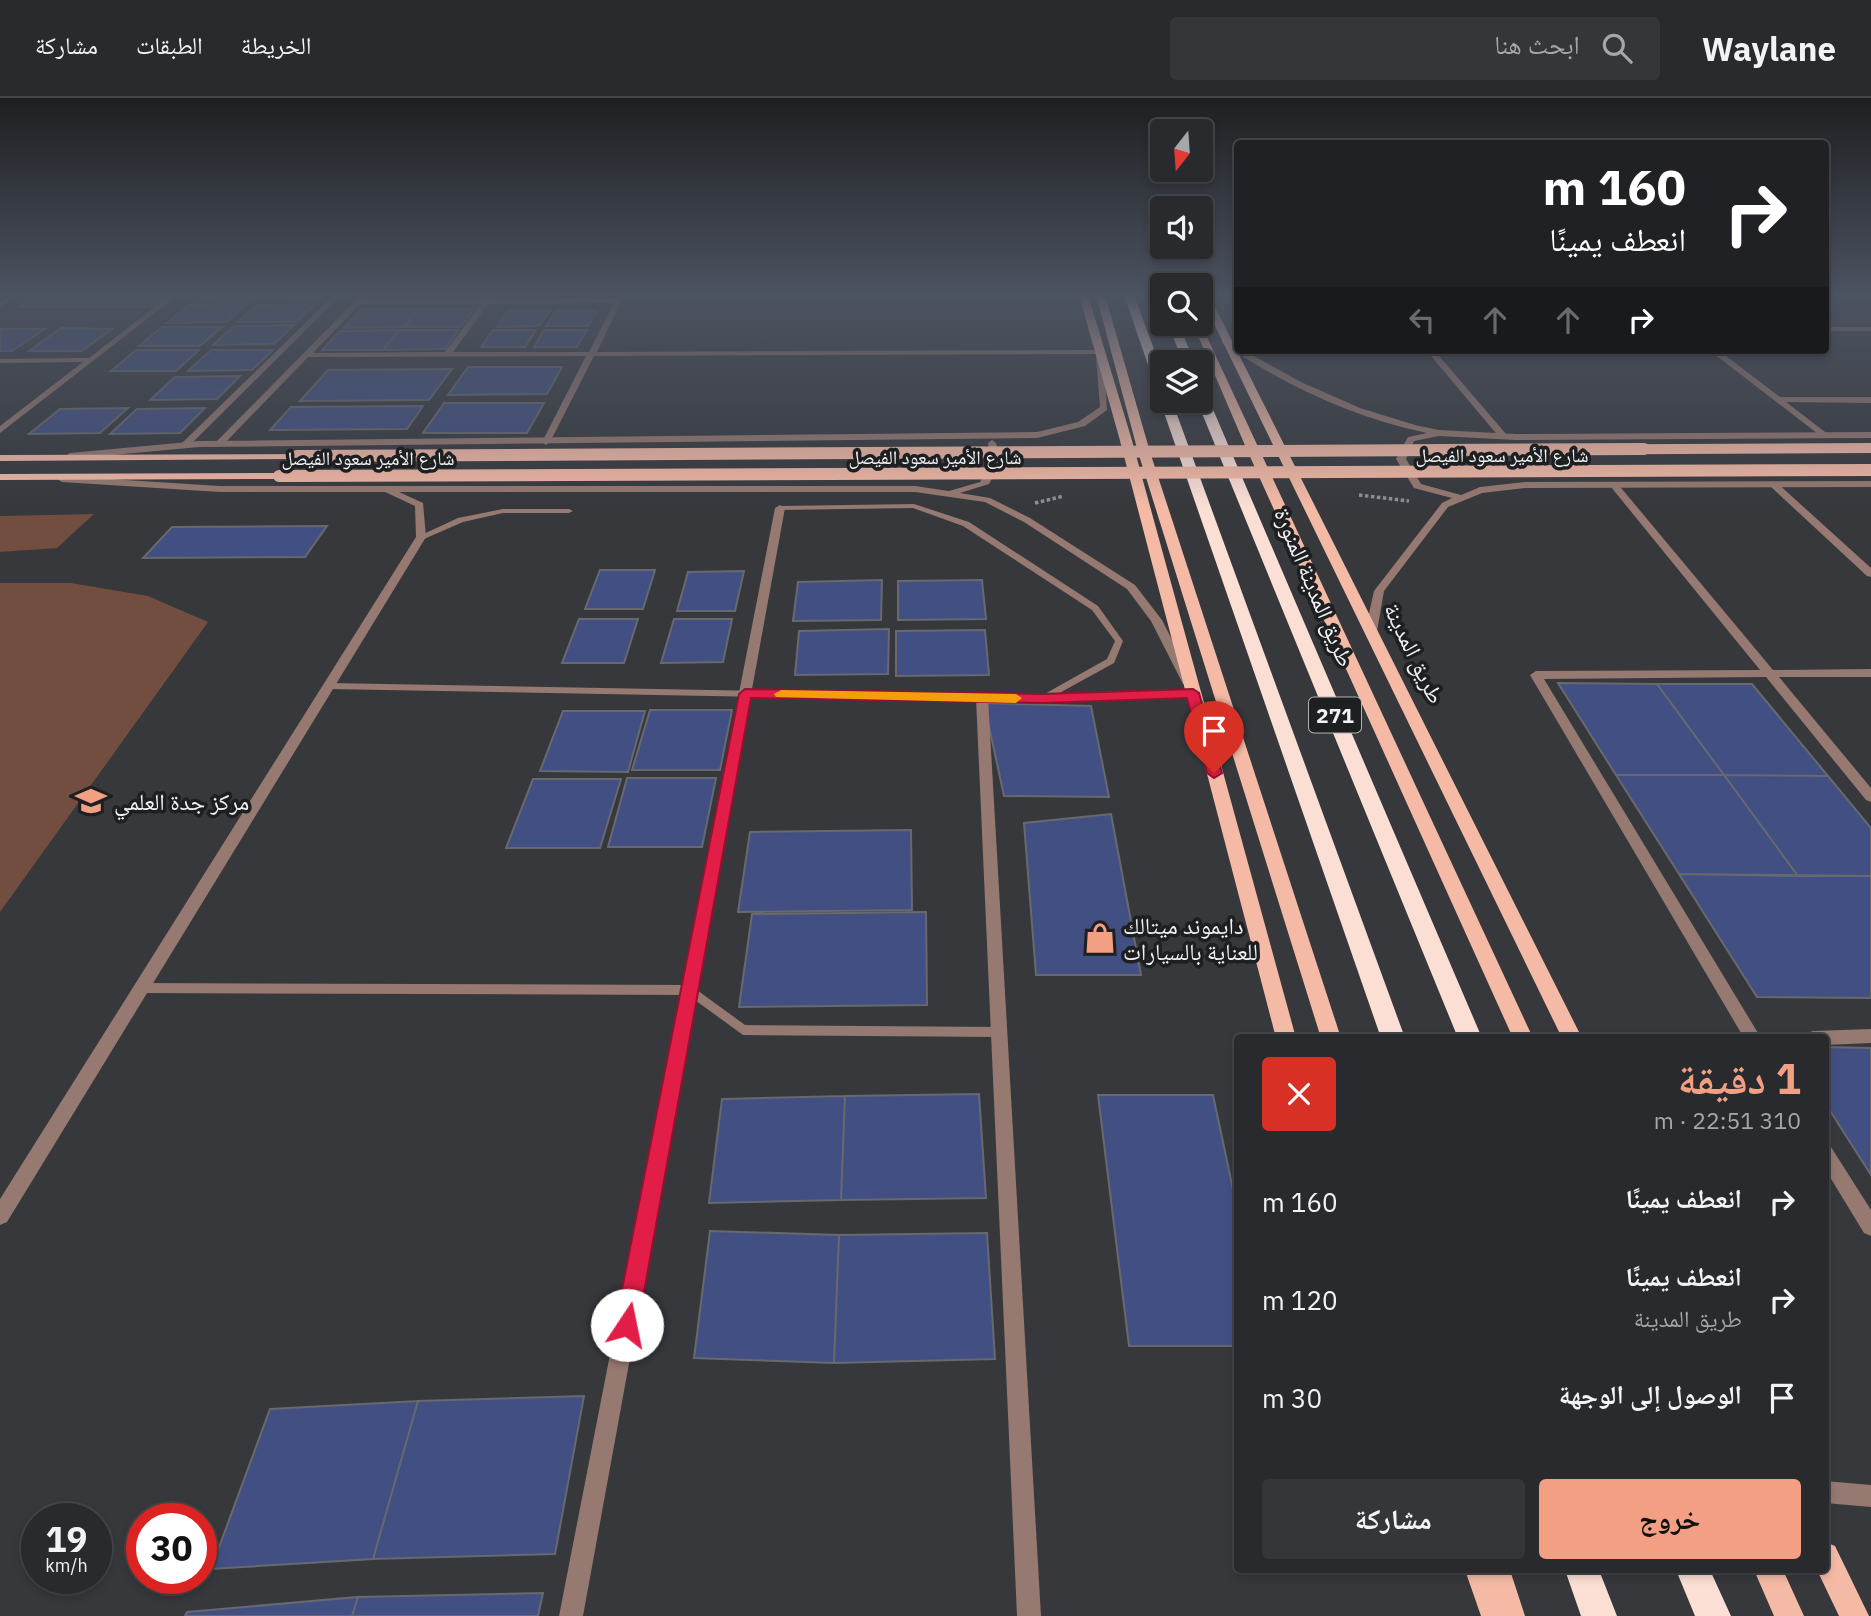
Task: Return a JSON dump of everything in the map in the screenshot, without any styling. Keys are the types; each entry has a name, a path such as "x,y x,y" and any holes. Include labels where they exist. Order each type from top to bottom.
{"highway":[{"name":"271","path":"1170,413 1392,1034"},
{"name":"طريق المدينة المنورة","path":"1208,413 1468,1034"},
{"path":"1583,1573 1599,1616"},
{"path":"1694,1573 1713,1616"}],"main road":[{"path":"1103,366 1125,437 1285,1034"},
{"path":"1120,366 1144,452 1330,1034"},
{"path":"1216,366 1521,1034"},
{"name":"طريق المدينة","path":"1238,366 1570,1034"},
{"name":"شارع الأمير سعود الفيصل","path":"0,458 1871,448"},
{"name":"شارع الأمير سعود الفيصل","path":"0,477 1871,470"},
{"path":"1829,1564 1854,1616"},
{"path":"1480,1573 1496,1616"},
{"path":"1497,1573 1510,1616"},
{"path":"1769,1573 1789,1616"}],"street":[{"path":"0,430 83,366"},
{"path":"184,446 266,366"},
{"path":"219,444 295,366"},
{"path":"546,442 585,366"},
{"path":"57,457 219,444 1037,435 1071,428 1094,419 1104,408 1100,366"},
{"path":"1263,366 1295,383 1399,423 1441,433 1503,436 1871,435"},
{"path":"1443,366 1503,436"},
{"path":"1734,366 1825,435"},
{"path":"1778,400 1871,400"},
{"path":"1441,433 1411,439 1401,459 1417,486 1462,498"},
{"path":"945,494 984,484 996,462 992,443 961,437"},
{"path":"47,478 220,489 915,489 987,500 1027,520 1131,587 1156,620 1193,693"},
{"path":"1773,484 1871,574"},
{"path":"1371,631 1379,592 1446,505 1480,490 1525,485 1871,484"},
{"path":"1614,485 1871,797"},
{"path":"0,1216 421,537 420,505 386,489"},
{"path":"572,1616 780,508"},
{"path":"1751,1034 1536,676 1871,673"},
{"path":"982,698 1029,1616"},
{"path":"1829,1038 1871,1037"},
{"path":"1829,1159 1871,1227"},
{"path":"1829,1492 1871,1496"}],"lane":[{"path":"780,508 914,506 966,524 1095,608 1119,641 1111,661 1042,699"},
{"path":"421,537 461,520 503,511 569,510"},
{"path":"329,686 1042,699 1193,693"},
{"path":"141,988 690,990 743,1030 999,1032"}],"shaded area":[{"path":"94,514 57,548 0,552 0,516"},
{"path":"0,583 71,583 148,596 208,622 0,912"}],"building":[{"path":"117,366 182,366 176,371 111,371"},
{"path":"194,366 256,366 252,370 188,371"},
{"path":"468,367 562,367 547,394 448,395"},
{"path":"452,369 429,400 300,401 328,370"},
{"path":"240,376 217,399 150,400 175,377"},
{"path":"444,403 544,403 527,433 423,433"},
{"path":"423,406 407,429 270,430 291,407"},
{"path":"128,408 100,433 29,434 60,409"},
{"path":"205,408 180,433 110,434 137,409"},
{"path":"327,526 305,557 143,558 172,527"},
{"path":"600,570 655,570 643,609 585,609"},
{"path":"744,571 735,611 677,611 688,572"},
{"path":"882,580 881,620 793,621 798,582"},
{"path":"982,580 986,619 898,620 898,581"},
{"path":"579,619 638,619 624,663 562,663"},
{"path":"674,619 732,619 723,662 661,663"},
{"path":"889,629 888,674 795,675 799,631"},
{"path":"985,630 989,675 896,676 896,631"},
{"path":"1558,683 1657,684 1724,775 1616,775"},
{"path":"1657,684 1752,684 1828,776 1724,775"},
{"path":"984,703 1091,706 1109,797 1004,796"},
{"path":"650,710 732,710 720,770 632,770"},
{"path":"563,711 645,711 628,772 540,771"},
{"path":"1616,775 1724,775 1798,876 1679,874"},
{"path":"1724,775 1828,776 1871,828 1871,876 1798,876"},
{"path":"627,778 716,778 702,847 608,847"},
{"path":"533,779 621,779 600,848 506,848"},
{"path":"1111,814 1141,975 1036,975 1024,823"},
{"path":"911,830 912,910 738,912 750,832"},
{"path":"1679,874 1871,876 1871,998 1757,997"},
{"path":"926,912 927,1005 739,1007 752,914"},
{"path":"1829,1047 1871,1048 1871,1175 1829,1109"},
{"path":"979,1094 986,1198 841,1200 845,1096"},
{"path":"1098,1095 1213,1095 1234,1194 1234,1346 1129,1346"},
{"path":"845,1096 841,1200 709,1203 722,1099"},
{"path":"710,1231 839,1235 834,1363 694,1358"},
{"path":"987,1233 995,1359 834,1363 839,1235"},
{"path":"584,1396 555,1554 373,1559 418,1401"},
{"path":"418,1401 373,1559 217,1569 217,1553 270,1409"},
{"path":"543,1593 538,1616 352,1616 358,1597"},
{"path":"358,1597 352,1616 185,1616 187,1612"}],"slow traffic":[{"path":"781,694 1016,698"}],"place":[{"name":"مركز جدة العلمي","path":"91,801"},
{"name":"دايموند ميتالك للعناية بالسيارات","path":"1100,938"}],"route":[{"path":"627,1325 745,694 1042,699 1193,693 1214,773"}]}
